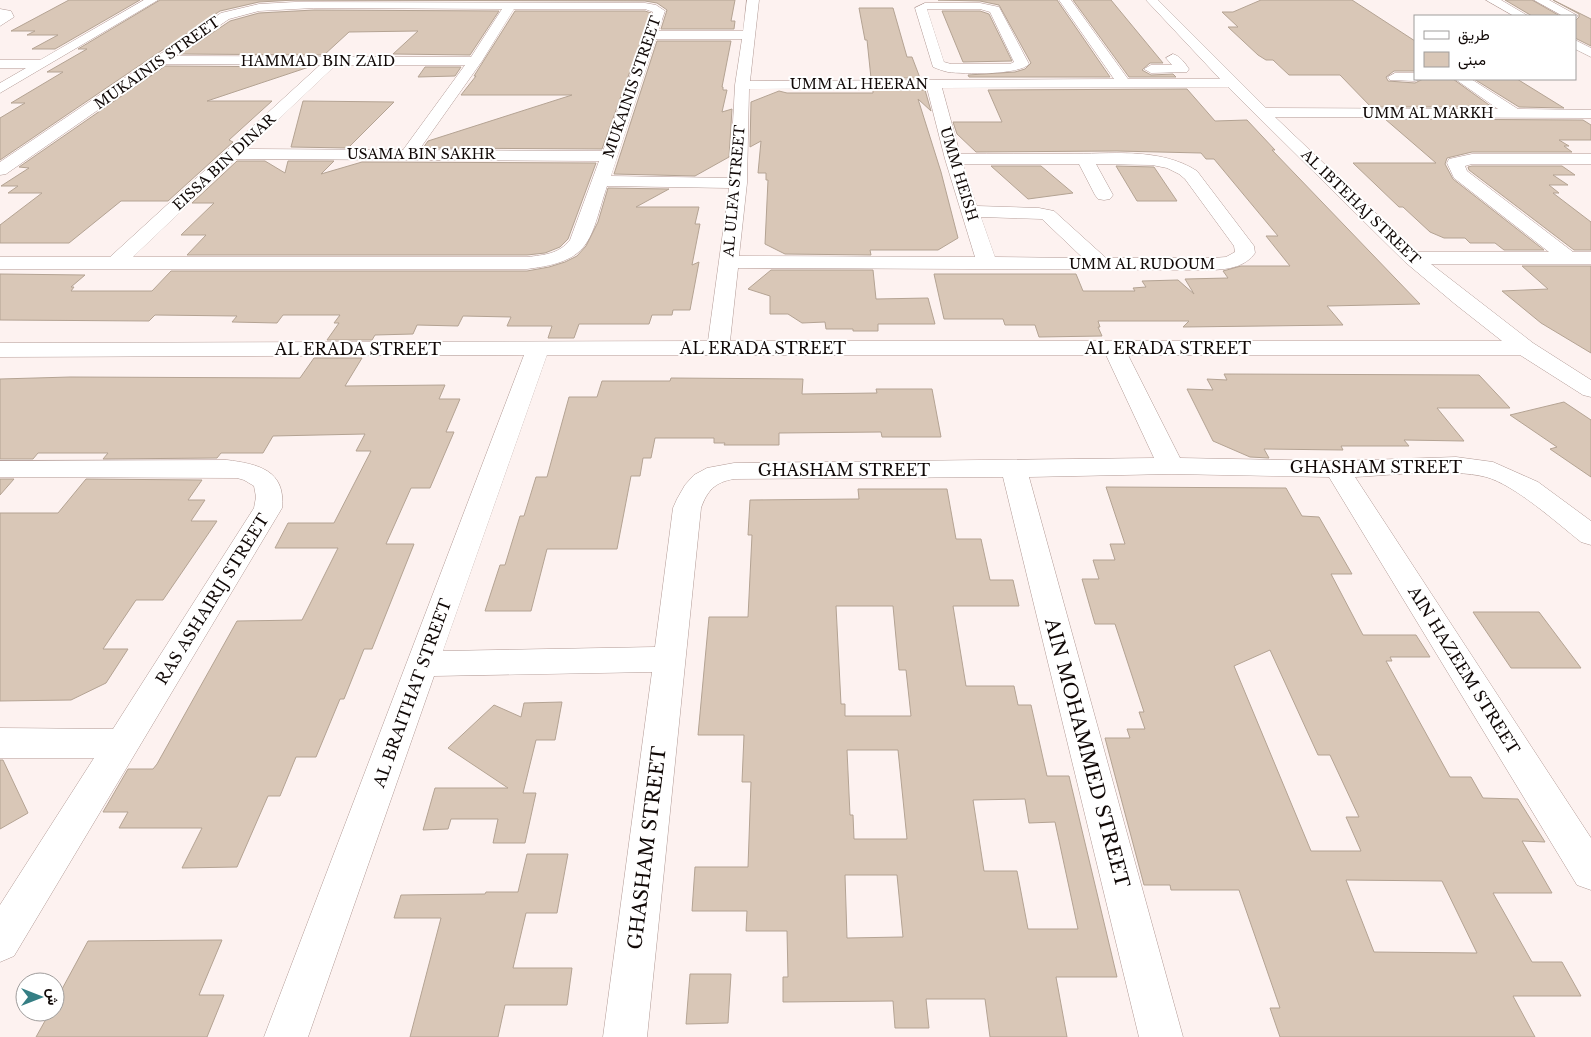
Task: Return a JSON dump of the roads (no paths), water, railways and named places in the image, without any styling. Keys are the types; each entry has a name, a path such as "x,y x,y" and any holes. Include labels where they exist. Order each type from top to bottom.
{"street":[{"path":"0,89 152,0"},
{"name":"AL ULFA STREET","path":"718,348 738,183 742,84 753,0"},
{"path":"1065,0 1124,83"},
{"name":"AL IBTEHAJ STREET","path":"1152,0 1232,83 1264,112 1412,258 1462,300 1525,348 1591,390"},
{"path":"1492,0 1520,15"},
{"path":"1540,0 1571,15"},
{"name":"MUKAINIS STREET","path":"0,170 225,16 252,8 292,6 652,7 657,8 659,13 578,244 567,254 551,260 527,263 0,263"},
{"path":"408,154 475,61 510,6"},
{"name":"UMM AL HEERAN","path":"931,6 980,6 995,10 1022,64 1012,68 995,68 950,68 938,64 921,8 931,6"},
{"path":"0,13 7,14 8,17 0,22"},
{"path":"651,35 748,35"},
{"path":"1576,43 1591,41"},
{"path":"1576,44 1591,53"},
{"path":"1114,69 1182,69 1174,58"},
{"name":"HAMMAD BIN ZAID","path":"161,60 475,61"},
{"name":"EISSA BIN DINAR","path":"115,263 332,60"},
{"path":"0,64 43,64"},
{"path":"970,68 977,84"},
{"path":"995,68 1004,84"},
{"path":"1395,77 1414,77"},
{"path":"1463,80 1514,114"},
{"name":"UMM AL HEERAN","path":"742,84 1232,83"},
{"name":"UMM HEISH","path":"933,84 953,159 987,264"},
{"name":"UMM AL MARKH","path":"1264,112 1591,114"},
{"name":"USAMA BIN SAKHR","path":"233,154 609,156"},
{"name":"UMM AL RUDOUM","path":"728,262 1230,263 1240,259 1246,253 1244,246 1197,183 1182,168 1154,160 953,159"},
{"path":"1085,159 1104,195"},
{"path":"1568,258 1460,174 1455,163 1472,159 1591,159"},
{"name":"MUKAINIS STREET","path":"600,181 738,183"},
{"path":"970,211 1039,213 1048,215 1101,264"},
{"path":"1412,258 1591,258"},
{"name":"AL BRAITHAT STREET","path":"286,1037 538,348"},
{"path":"1114,348 1171,466"},
{"name":"AL ERADA STREET","path":"0,350 1525,348"},
{"name":"GHASHAM STREET","path":"625,1037 687,508 692,493 703,480 716,473 734,471 1171,466 1336,469 1456,464 1493,470 1529,488 1591,535"},
{"name":"RAS ASHAIRIJ STREET","path":"0,469 227,468 244,470 258,476 268,484 271,495 268,508 0,942"},
{"name":"AIN MOHAMMED STREET","path":"1014,469 1161,1037"},
{"name":"AIN HAZEEM STREET","path":"1336,469 1591,872"},
{"path":"424,664 669,659"},
{"path":"0,743 122,744"}]}
